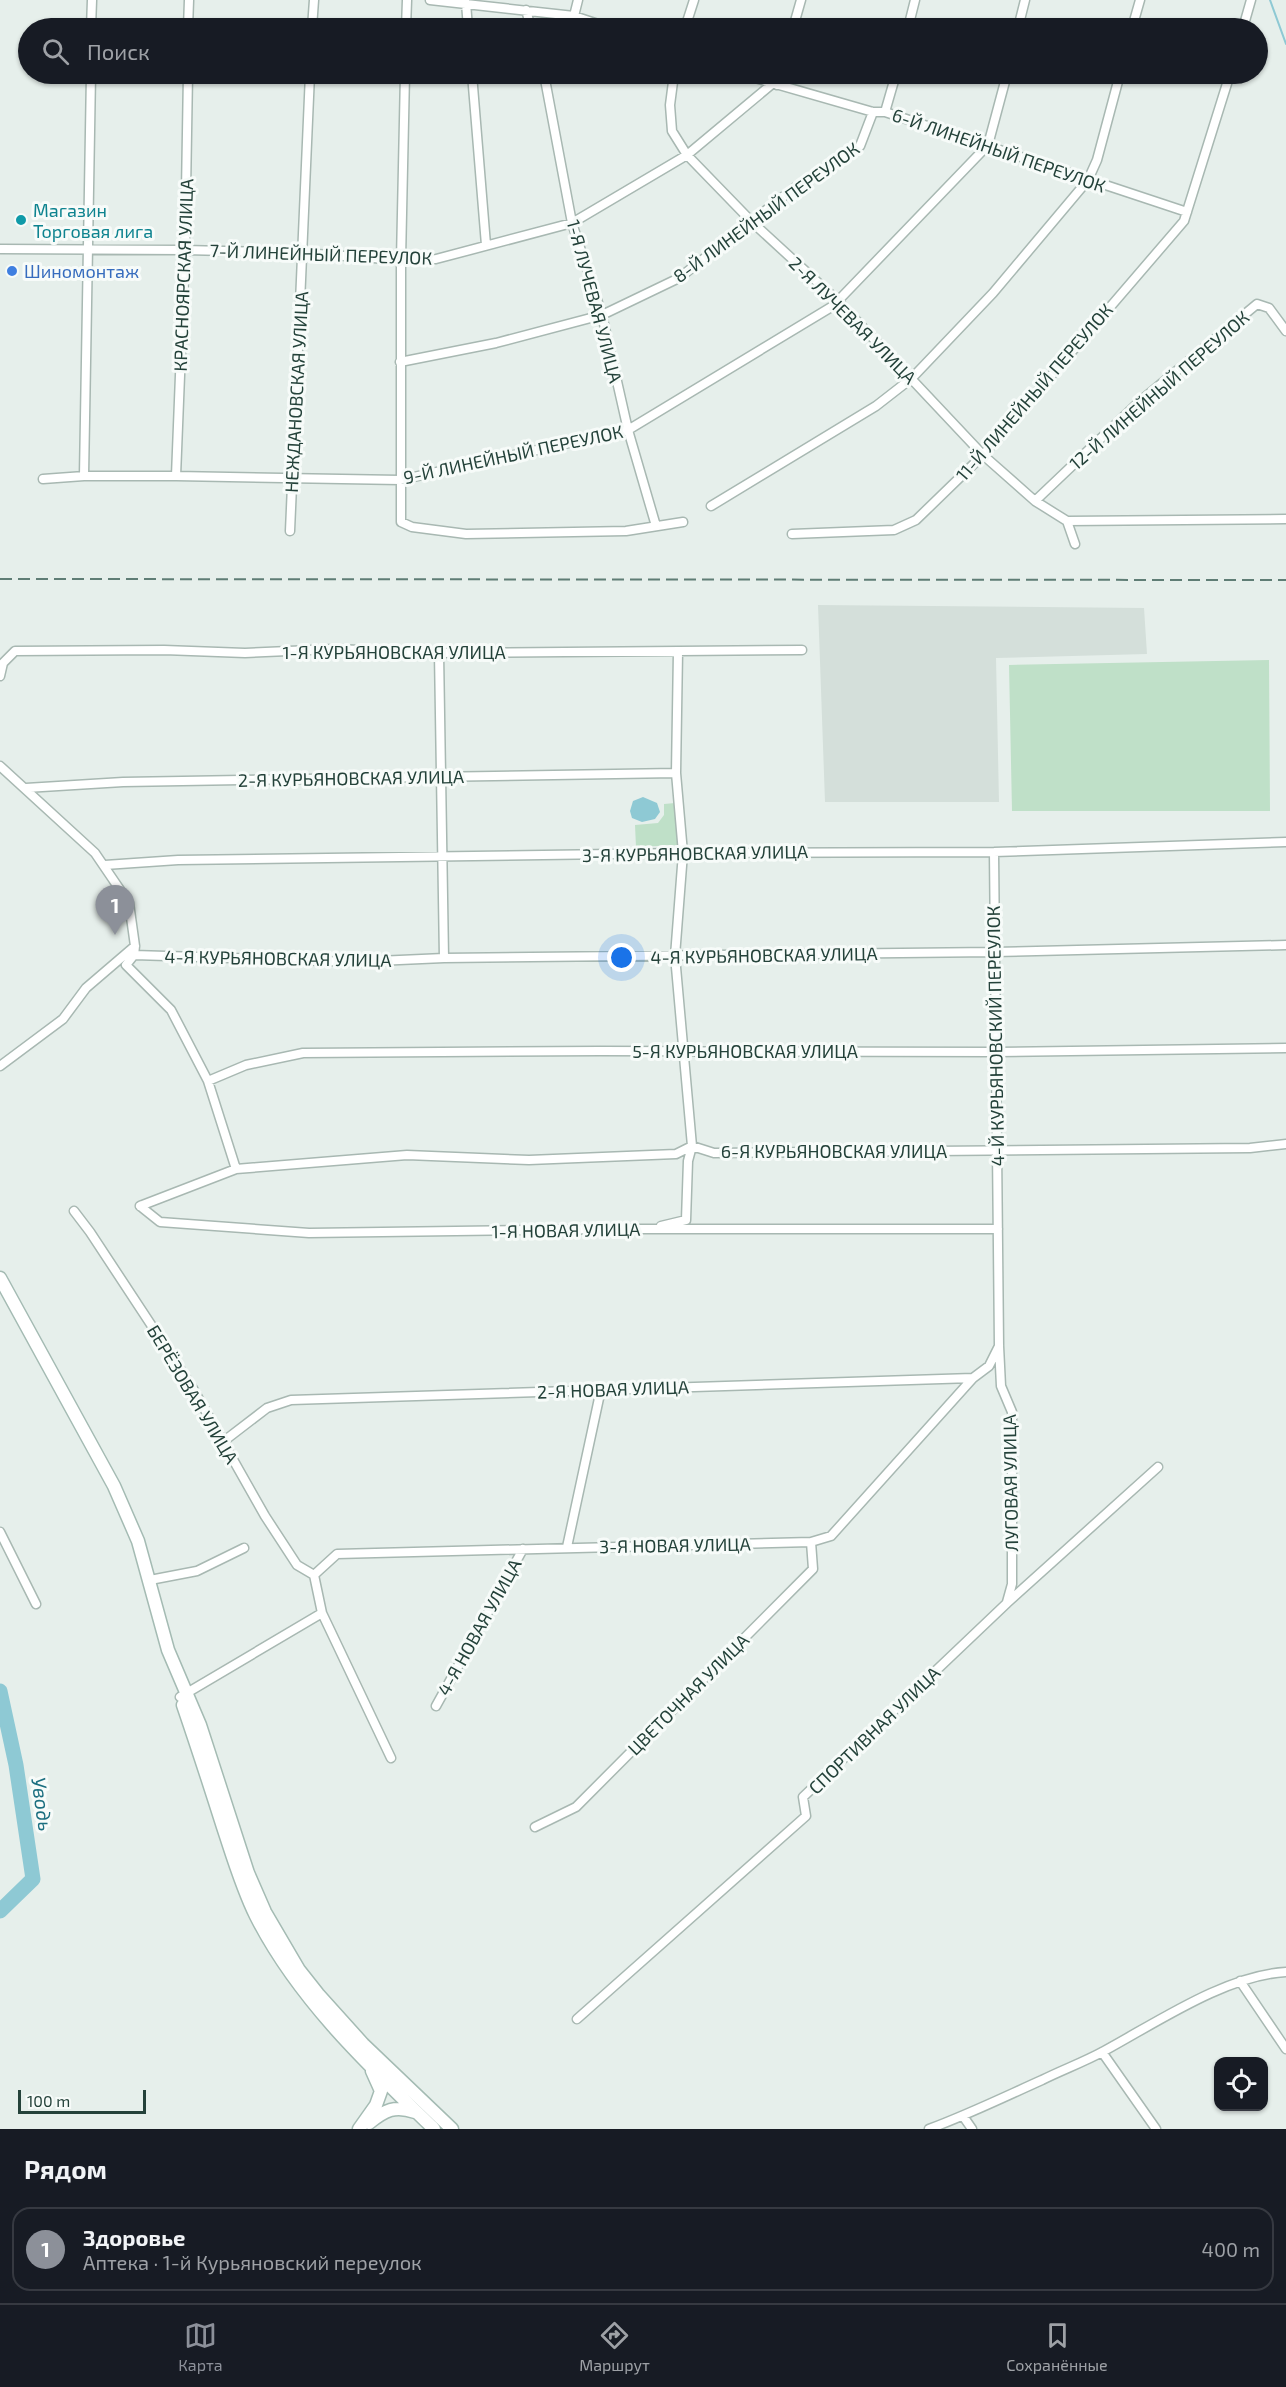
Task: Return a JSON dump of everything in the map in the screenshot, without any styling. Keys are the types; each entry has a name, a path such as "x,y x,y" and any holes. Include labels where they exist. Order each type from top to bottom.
{"main road":[{"path":"0,1280 114,1486 138,1541 165,1639 239,1875 257,1917 292,1975 311,2000 357,2051 377,2079 381,2091 376,2105 360,2129"},
{"path":"183,1696 200,1725 248,1873 270,1922 299,1970 318,1994 398,2085 417,2112 434,2129"},
{"path":"357,2051 452,2129"},
{"path":"360,2129 398,2085"},
{"path":"360,2129 390,2109 404,2108 417,2112"}],"street":[{"path":"91,18 92,0"},
{"path":"188,18 189,0"},
{"path":"313,18 314,0"},
{"path":"406,18 407,0"},
{"path":"430,0 478,2 579,18"},
{"path":"573,16 578,0"},
{"path":"688,18 694,0"},
{"path":"796,18 801,0"},
{"path":"910,18 915,0"},
{"path":"1020,18 1025,0"},
{"path":"1135,18 1140,0"},
{"path":"1246,18 1251,0"},
{"path":"466,3 467,18"},
{"path":"526,10 528,18"},
{"path":"84,476 91,84"},
{"name":"КРАСНОЯРСКАЯ УЛИЦА","path":"176,476 185,250 188,84"},
{"name":"НЕЖДАНОВСКАЯ УЛИЦА","path":"290,531 310,84"},
{"path":"405,84 401,260 400,522 412,527 466,534 626,531 683,522"},
{"path":"473,84 486,245"},
{"name":"1-Я ЛУЧЕВАЯ УЛИЦА","path":"546,84 572,222 602,315 628,430 656,526"},
{"name":"2-Я ЛУЧЕВАЯ УЛИЦА","path":"673,84 670,105 672,130 687,154 752,222 838,301 983,455 1035,501 1067,521"},
{"name":"7-Й ЛИНЕЙНЫЙ ПЕРЕУЛОК","path":"0,249 185,250 401,260 436,259 572,222 687,154 775,84"},
{"name":"6-Й ЛИНЕЙНЫЙ ПЕРЕУЛОК","path":"775,84 873,112 885,112 1088,180 1185,216"},
{"path":"885,112 893,84"},
{"path":"988,146 1004,84"},
{"path":"711,506 876,406 912,378 993,293 1088,180 1097,160 1117,84"},
{"path":"1185,216 1227,84"},
{"name":"8-Й ЛИНЕЙНЫЙ ПЕРЕУЛОК","path":"400,362 496,343 602,315 679,278 793,189 860,146 873,112"},
{"name":"9-Й ЛИНЕЙНЫЙ ПЕРЕУЛОК","path":"43,479 84,476 176,476 292,480 400,480 628,430 833,306 988,146"},
{"name":"11-Й ЛИНЕЙНЫЙ ПЕРЕУЛОК","path":"792,534 894,530 916,520 983,455 1185,216"},
{"name":"12-Й ЛИНЕЙНЫЙ ПЕРЕУЛОК","path":"1035,501 1138,403 1257,304 1269,308 1286,331"},
{"path":"1075,544 1067,521 1286,519"},
{"name":"1-Я КУРЬЯНОВСКАЯ УЛИЦА","path":"0,676 3,663 15,651 164,650 244,653 334,649 439,653 802,650"},
{"path":"645,1229 687,1220 688,1161 692,1146 675,956 683,853 676,773 678,652"},
{"path":"439,653 444,958"},
{"path":"0,766 26,788 105,865 129,903 134,951 126,965 171,1010 208,1081 236,1169 407,1155 529,1160 676,1154 692,1146"},
{"name":"2-Я КУРЬЯНОВСКАЯ УЛИЦА","path":"26,788 123,782 676,773"},
{"name":"3-Я КУРЬЯНОВСКАЯ УЛИЦА","path":"105,865 178,860 683,853 994,852 1286,842"},
{"name":"4-Й КУРЬЯНОВСКИЙ ПЕРЕУЛОК","path":"994,852 997,1225"},
{"name":"4-Я КУРЬЯНОВСКАЯ УЛИЦА","path":"134,951 355,962 444,958 994,952 1286,945"},
{"path":"0,1066 63,1019 86,988 134,951"},
{"name":"5-Я КУРЬЯНОВСКАЯ УЛИЦА","path":"208,1081 246,1065 303,1053 997,1052 1286,1048"},
{"name":"6-Я КУРЬЯНОВСКАЯ УЛИЦА","path":"692,1146 714,1153 1250,1148 1286,1144"},
{"name":"1-Я НОВАЯ УЛИЦА","path":"236,1169 140,1206 160,1222 309,1233 997,1225"},
{"name":"БЕРЁЗОВАЯ УЛИЦА","path":"74,1211 192,1387 265,1516 297,1565 314,1575"},
{"name":"ЛУГОВАЯ УЛИЦА","path":"997,1225 1001,1386 1012,1412 1011,1584 1007,1603"},
{"path":"973,1378 989,1366 999,1346"},
{"name":"2-Я НОВАЯ УЛИЦА","path":"224,1441 267,1408 291,1400 973,1378"},
{"name":"3-Я НОВАЯ УЛИЦА","path":"314,1575 337,1554 811,1542 831,1536 973,1378"},
{"path":"567,1547 601,1389"},
{"name":"СПОРТИВНАЯ УЛИЦА","path":"577,2019 806,1816 803,1797 1007,1603 1158,1467"},
{"path":"0,1532 36,1604"},
{"name":"ЦВЕТОЧНАЯ УЛИЦА","path":"535,1827 576,1807 813,1569 811,1542"},
{"path":"150,1580 197,1571 244,1548"},
{"name":"4-Я НОВАЯ УЛИЦА","path":"436,1706 523,1549"},
{"path":"314,1575 322,1613 391,1758"},
{"path":"183,1696 322,1613"},
{"path":"929,2129 963,2116 1102,2052 1155,2022 1240,1980 1286,1972"},
{"path":"1240,1980 1286,2049"},
{"path":"1102,2052 1156,2129"},
{"path":"963,2116 972,2129"}],"shaded area":[{"path":"818,605 1144,608 1147,654 996,658 999,802 825,802"}],"green space":[{"path":"1269,660 1270,811 1012,811 1009,665"},
{"path":"675,803 678,845 636,847 635,825 658,823 664,815 664,804"}],"water":[{"path":"643,797 657,803 660,812 655,819 642,822 632,818 630,811 633,801"}],"waterway":[{"path":"1270,0 1286,44"},
{"name":"Уводь","path":"0,1691 16,1765 33,1879 0,1911"}],"railway":[{"path":"0,579 1286,580"}],"place":[{"name":"Магазин Торговая лига","path":"21,220"},
{"name":"Шиномонтаж","path":"12,271"},
{"name":"Здоровье","path":"115,935"}]}
